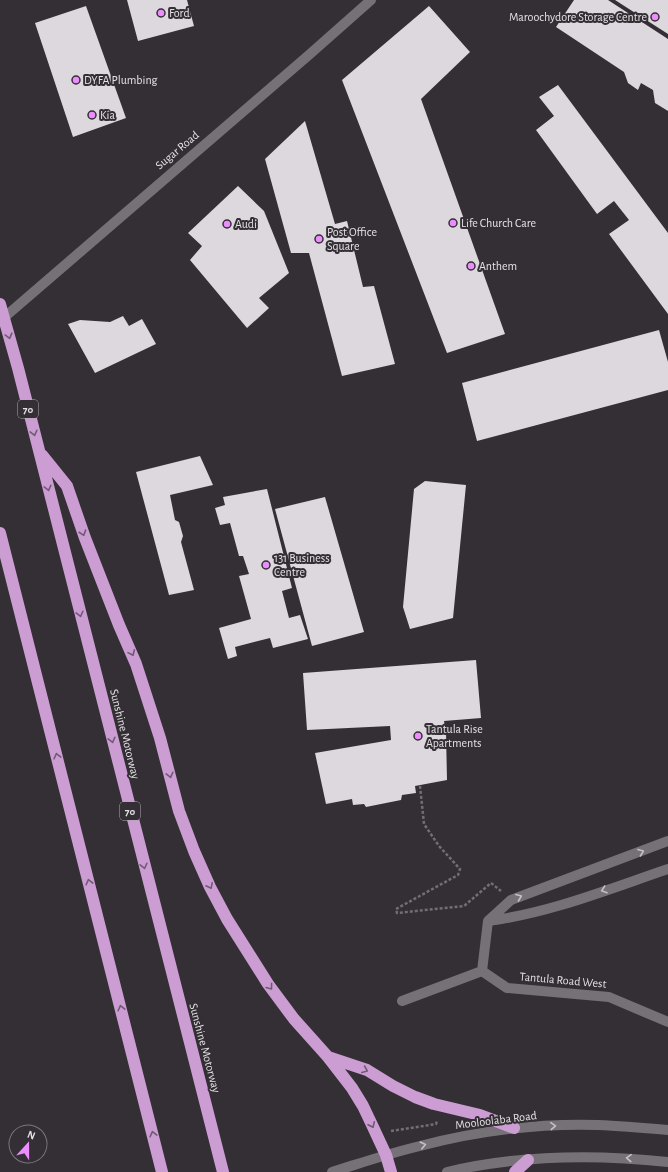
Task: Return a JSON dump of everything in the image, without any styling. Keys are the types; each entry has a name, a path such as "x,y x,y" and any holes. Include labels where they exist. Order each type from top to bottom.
{"highway":[{"name":"Sunshine Motorway","path":"0,304 18,368 223,1172"},
{"path":"39,450 67,486 85,538 136,664 160,738 179,811 194,851 210,887 227,919 268,984 294,1019 345,1077 363,1106 386,1155 390,1172"},
{"path":"0,533 162,1172"},
{"path":"328,1057 367,1070 415,1097 434,1104 480,1115 514,1128"},
{"path":"515,1172 528,1160"}],"main road":[{"name":"Sugar Road","path":"0,321 310,54 370,0"},
{"path":"402,1001 482,971 488,921 511,900 668,841"},
{"path":"488,921 513,918 668,869"},
{"name":"Tantula Road West","path":"482,971 507,988 609,997 668,1022"},
{"name":"Mooloolaba Road","path":"332,1172 421,1145 463,1136 514,1128 596,1125 668,1130"},
{"path":"447,1172 483,1165 528,1160 596,1157 668,1162"}],"path":[{"path":"420,786 424,824 439,846 460,869 458,875 396,909 397,913 464,906 491,883 511,900"},
{"path":"390,1131 436,1124 439,1115"}],"building":[{"name":"Ford","path":"127,0 187,0 194,26 138,41"},
{"path":"574,0 608,0 668,39 668,111 655,103 653,90 641,83 638,90 628,83 624,72 556,27"},
{"name":"Maroochydore Storage Centre","path":"615,0 668,0 668,34"},
{"path":"86,6 126,118 73,137 35,23"},
{"path":"429,6 470,52 421,99 505,334 447,353 342,80"},
{"path":"558,85 668,233 668,314 609,234 629,220 614,201 597,214 536,130 554,116 539,97"},
{"name":"Post Office Square","path":"305,121 335,224 347,221 363,287 374,286 395,364 342,376 309,253 291,253 265,159"},
{"path":"238,186 264,211 289,273 259,298 269,308 247,328 190,260 202,246 188,233"},
{"path":"123,316 129,326 142,319 156,344 95,373 68,324 80,320 110,322"},
{"path":"659,330 668,362 668,390 477,441 462,383"},
{"path":"200,456 213,485 170,495 175,520 179,522 183,536 181,542 194,590 169,595 136,472"},
{"path":"425,481 466,485 453,618 410,629 403,607 414,489"},
{"name":"131 Business Centre","path":"267,489 292,588 282,591 289,618 300,615 308,639 273,648 270,638 235,647 237,656 228,659 219,628 251,619 239,576 249,574 243,556 239,556 230,523 220,525 215,508 225,505 223,497"},
{"path":"325,497 364,632 312,646 275,509"},
{"name":"Tantula Rise Apartments","path":"476,660 481,718 444,721 446,732 447,780 415,786 416,793 402,795 401,800 366,807 364,804 353,805 352,799 326,804 315,753 391,740 390,726 307,730 303,673"}],"place":[{"name":"Ford","path":"161,13"},
{"name":"Maroochydore Storage Centre","path":"655,17"},
{"name":"DYFA Plumbing","path":"76,80"},
{"name":"Kia","path":"92,115"},
{"name":"Life Church Care","path":"453,223"},
{"name":"Audi","path":"227,224"},
{"name":"Post Office Square","path":"319,239"},
{"name":"Anthem","path":"471,266"},
{"name":"131 Business Centre","path":"266,565"},
{"name":"Tantula Rise Apartments","path":"418,736"}]}
